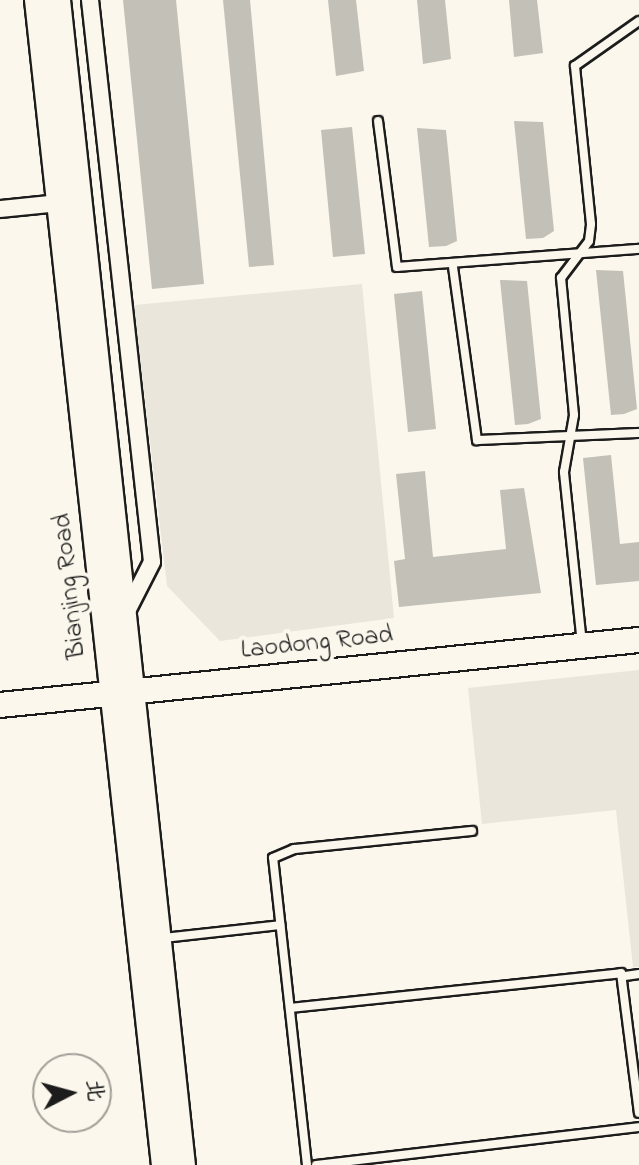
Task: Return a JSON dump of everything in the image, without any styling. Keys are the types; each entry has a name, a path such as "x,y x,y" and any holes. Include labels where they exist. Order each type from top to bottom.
{"main road":[{"name":"Bianjing Road","path":"37,0 59,203 122,692 158,939 183,1165"},
{"name":"Bianjing Road","path":"58,0 125,615 122,692 164,1165"},
{"name":"Laodong Road","path":"0,705 639,640"}],"street":[{"path":"90,0 152,562 125,615"},
{"path":"0,209 59,203"}],"lane":[{"path":"582,646 564,472 571,439 561,278 575,255 589,241 591,224 575,66 639,21"},
{"path":"378,121 397,267 453,267 639,249"},
{"path":"453,267 477,440 571,439 639,433"},
{"path":"307,1165 273,858 294,849 472,831"},
{"path":"158,939 280,925"},
{"path":"290,1008 639,974"},
{"path":"625,976 639,1113"},
{"path":"316,1165 639,1127"}],"shaded area":[{"path":"362,284 394,618 220,641 167,586 134,305"},
{"path":"639,670 639,967 633,967 616,810 482,824 468,688"}],"building":[{"path":"123,0 176,0 204,284 152,289"},
{"path":"223,0 250,0 274,265 249,267"},
{"path":"328,0 356,0 364,71 336,76"},
{"path":"417,0 445,0 451,59 423,64"},
{"path":"509,0 537,0 543,53 514,57"},
{"path":"514,121 543,122 554,231 543,238 526,239"},
{"path":"352,127 365,254 333,257 321,130"},
{"path":"417,128 446,130 457,241 446,246 429,247"},
{"path":"596,270 623,271 637,409 624,414 611,415"},
{"path":"500,280 527,281 541,419 528,424 515,425"},
{"path":"422,291 436,429 408,432 394,294"},
{"path":"611,455 620,544 639,542 639,581 596,585 583,458"},
{"path":"425,471 433,557 506,549 500,490 524,488 541,593 399,607 394,561 405,559 396,474"}]}
